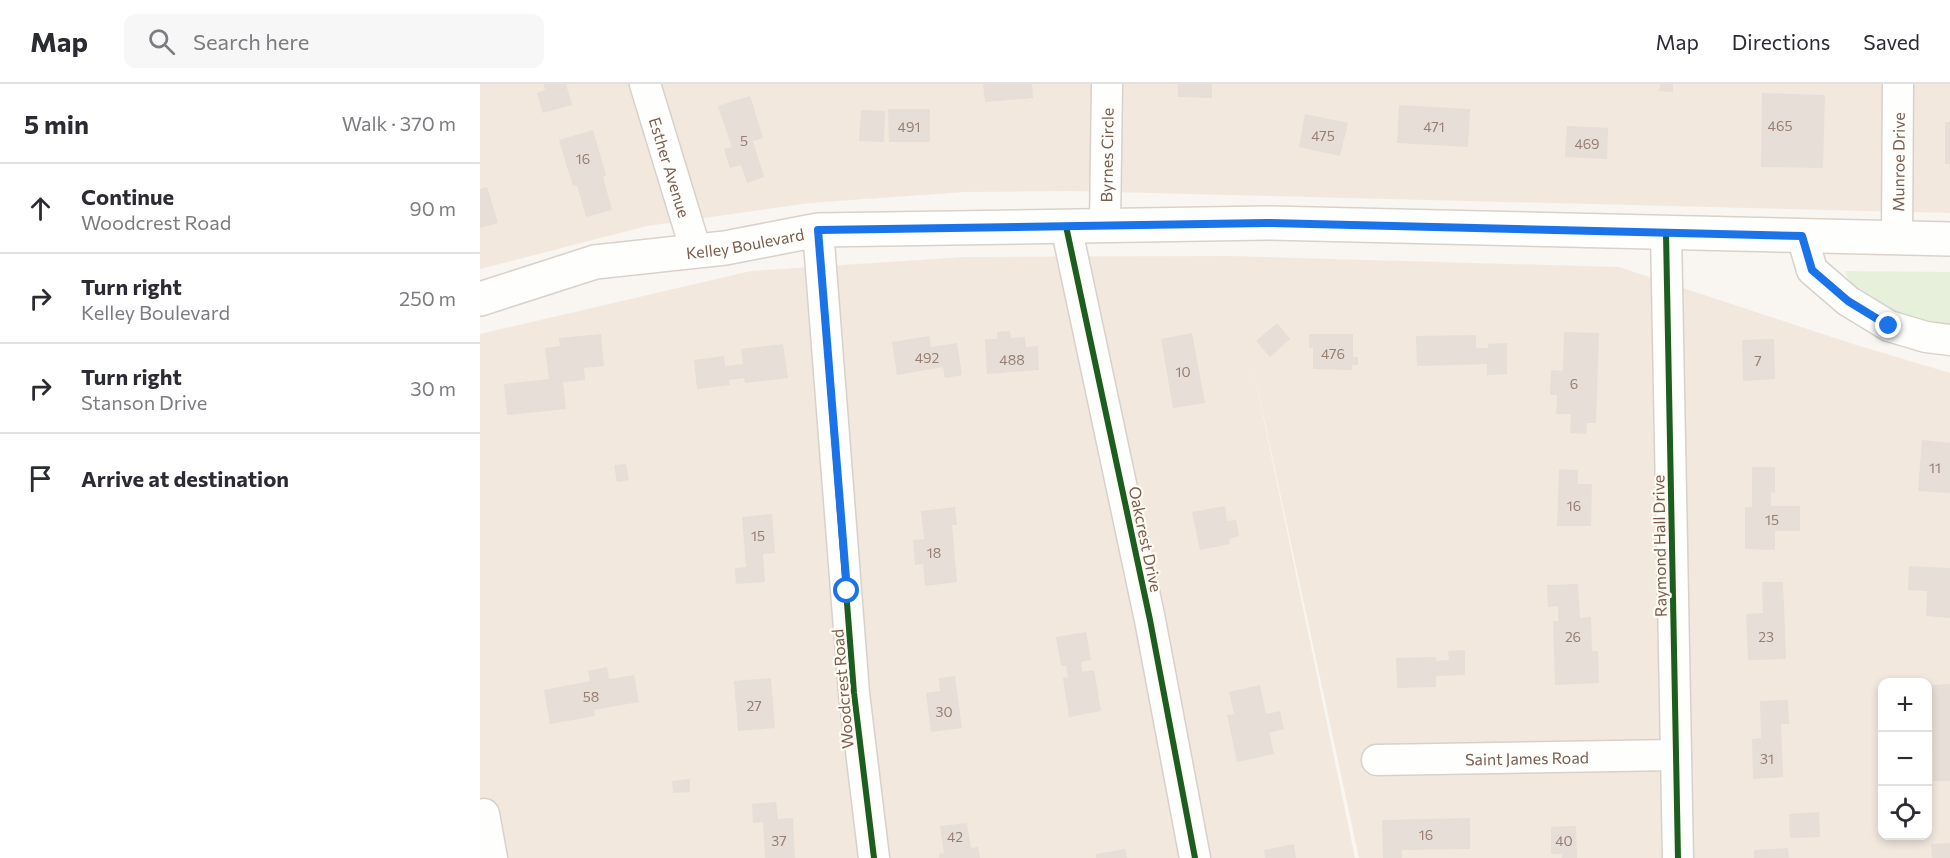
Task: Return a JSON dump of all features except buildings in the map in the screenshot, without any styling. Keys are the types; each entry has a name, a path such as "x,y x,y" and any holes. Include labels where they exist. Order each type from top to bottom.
{"main road":[{"name":"Kelley Boulevard","path":"480,298 595,262 696,251 818,230 1267,223 1950,239"}],"street":[{"name":"Esther Avenue","path":"645,84 696,251"},
{"name":"Byrnes Circle","path":"1105,225 1107,84"},
{"name":"Munroe Drive","path":"1897,238 1898,84"},
{"name":"Oakcrest Drive","path":"1066,226 1150,620 1196,858"},
{"name":"Woodcrest Road","path":"818,230 854,693 874,858"},
{"name":"Raymond Hall Drive","path":"1666,232 1678,858"},
{"path":"1802,236 1812,270 1848,301 1889,326 1926,337 1950,340"},
{"name":"Saint James Road","path":"1377,760 1676,755"},
{"path":"480,815 484,814 492,858"}],"shaded area":[{"path":"480,84 1950,84 1950,213 1072,191 965,192 809,203 647,226 480,269"},
{"path":"1229,256 1619,267 1853,344 1950,373 1950,858 1359,858 1252,363 1355,858 480,858 480,334 751,271 965,257"}],"green space":[{"path":"1845,271 1950,272 1950,325 1906,314 1874,301 1851,282"}],"cycle path":[{"path":"1066,226 1150,620 1195,858"},
{"path":"818,230 854,693 874,858"},
{"path":"1666,233 1678,858"}],"route":[{"path":"847,591 818,230 1267,223 1802,236 1812,270 1848,301 1889,326"}]}
